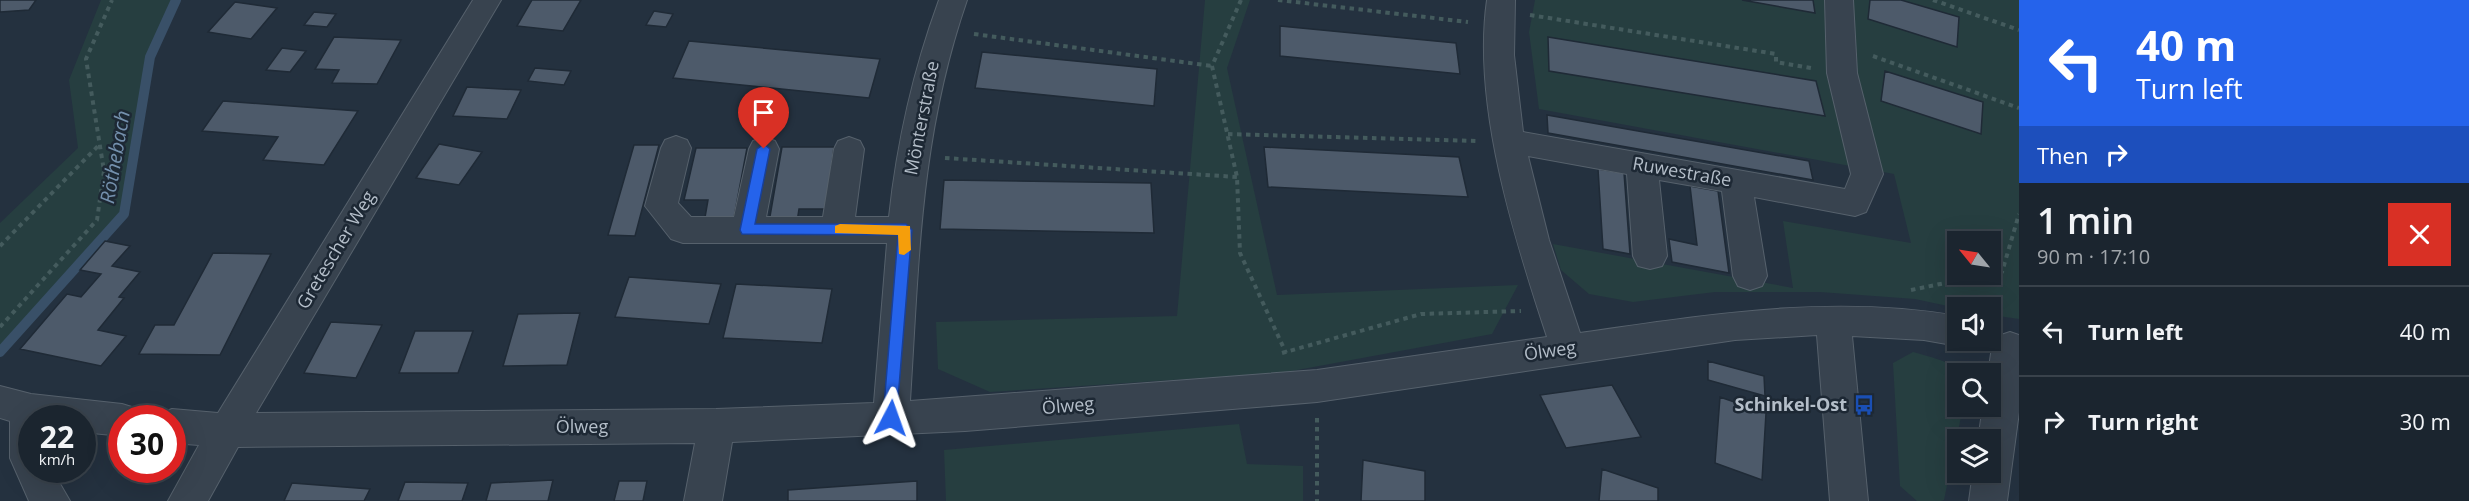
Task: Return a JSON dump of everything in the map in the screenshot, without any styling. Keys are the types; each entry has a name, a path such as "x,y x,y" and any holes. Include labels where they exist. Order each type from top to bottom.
{"street":[{"name":"Gretescher Weg","path":"187,501 227,430 487,0"},
{"name":"Mönterstraße","path":"891,418 911,156 941,29 953,0"},
{"path":"1839,0 1842,73"},
{"path":"1500,12 1501,81 1508,141 1530,228 1554,310 1568,348"},
{"name":"Ruwestraße","path":"1508,141 1856,203 1867,174 1842,73"},
{"path":"676,148 661,206 683,230 906,230"},
{"path":"747,230 764,149"},
{"path":"837,230 849,149"},
{"path":"1642,165 1650,256"},
{"path":"1736,182 1750,276"},
{"name":"Ölweg","path":"186,427 227,430 716,426 965,415 1317,386 1736,325 1833,320 1924,325 1947,330"},
{"path":"1833,320 1849,501"},
{"path":"1988,501 2006,346"},
{"path":"51,501 32,474 26,456 25,434 15,406 108,418"},
{"path":"703,501 716,426"}],"path":[{"path":"0,327 97,220 104,171 86,59 112,0"},
{"path":"1241,0 1212,66 1237,177 1240,252 1286,352 1317,386 1317,501"},
{"path":"1278,0 1500,12 1776,54 1776,62 1842,73"},
{"path":"1933,0 2019,30"},
{"path":"941,29 1212,66"},
{"path":"1840,44 2019,108"},
{"path":"1228,134 1508,141"},
{"path":"0,246 100,144"},
{"path":"911,156 1237,177"},
{"path":"2001,272 2019,214"},
{"path":"1286,352 1421,314 1554,310"}],"green space":[{"path":"101,0 176,0 150,57 124,214 0,352 0,223 78,148 69,80"},
{"path":"1205,0 1250,0 1227,68 1277,295 1518,285 1492,334 1281,373 990,392 938,369 936,322 1177,316"},
{"path":"1535,0 2019,0 2019,319 2001,316 2001,297 1947,297 1947,306 1915,299 1820,292 1715,292 1633,302 1589,294 1561,270 1553,244 1793,288 1783,221 1911,243 1894,174 1539,109 1529,32"},
{"path":"1913,352 1947,363 1947,417 1961,417 1959,429 1947,429 1947,483 1944,500 1917,501 1900,486 1893,363"},
{"path":"1239,424 1247,464 1303,466 1303,501 946,501 944,450"}],"building":[{"path":"0,0 36,0 29,10 0,12"},
{"path":"532,0 581,0 563,31 517,26"},
{"path":"1742,0 1813,0 1815,13"},
{"path":"1870,0 1901,0 1959,17 1957,47 1868,19"},
{"path":"235,2 277,8 251,39 208,32"},
{"path":"654,11 673,14 666,27 646,25"},
{"path":"314,12 336,14 327,27 304,25"},
{"path":"1280,26 1456,43 1460,74 1280,56"},
{"path":"334,37 401,40 377,84 332,83 339,70 315,69"},
{"path":"1548,37 1816,81 1825,116 1549,71"},
{"path":"689,41 880,59 869,98 673,78"},
{"path":"282,48 306,51 290,72 266,70"},
{"path":"982,52 1157,69 1154,106 975,88"},
{"path":"535,68 571,71 564,85 528,81"},
{"path":"1885,71 1983,102 1981,134 1881,101"},
{"path":"467,87 521,90 507,119 453,116"},
{"path":"223,101 358,111 324,165 263,160 278,137 202,131"},
{"path":"1547,115 1809,161 1813,180 1548,133"},
{"path":"439,144 482,152 459,185 416,178"},
{"path":"634,145 659,145 635,236 608,235"},
{"path":"782,147 834,147 826,209 799,209 797,222 769,222"},
{"path":"1264,147 1459,157 1468,197 1268,187"},
{"path":"696,148 747,148 733,223 704,223 708,200 684,200"},
{"path":"1598,169 1624,173 1630,254 1603,249"},
{"path":"944,180 1151,183 1154,233 940,229"},
{"path":"1690,186 1718,191 1729,273 1672,262 1669,239 1697,245"},
{"path":"105,241 130,246 112,266 140,272 119,297 124,298 98,330 126,336 101,366 20,349 67,294 81,297 101,274 80,270"},
{"path":"213,253 271,254 220,355 139,354 155,325 174,325"},
{"path":"629,277 721,284 709,324 615,317"},
{"path":"736,284 832,289 822,343 723,338"},
{"path":"580,313 567,365 503,366 518,314"},
{"path":"331,322 382,325 356,378 304,373"},
{"path":"415,331 473,331 458,373 399,373"},
{"path":"1708,361 1764,376 1765,396 1708,380"},
{"path":"1612,385 1641,437 1566,448 1540,395"},
{"path":"1720,397 1766,413 1762,480 1715,463"},
{"path":"1363,460 1425,471 1425,501 1361,501"},
{"path":"1602,469 1658,488 1658,501 1599,501"},
{"path":"553,480 548,501 486,501 491,483"},
{"path":"619,481 647,481 643,501 614,501"},
{"path":"917,481 917,501 788,501 788,490"},
{"path":"405,482 468,483 462,501 398,501"},
{"path":"292,483 370,489 364,501 284,501"}],"waterway":[{"name":"Röthebach","path":"0,352 124,214 150,57 176,0"}],"slow traffic":[{"path":"840,230 906,230 904,250"}],"place":[{"name":"Schinkel-Ost","path":"1864,405"}],"route":[{"path":"764,149 747,230 906,230 891,418"}]}
